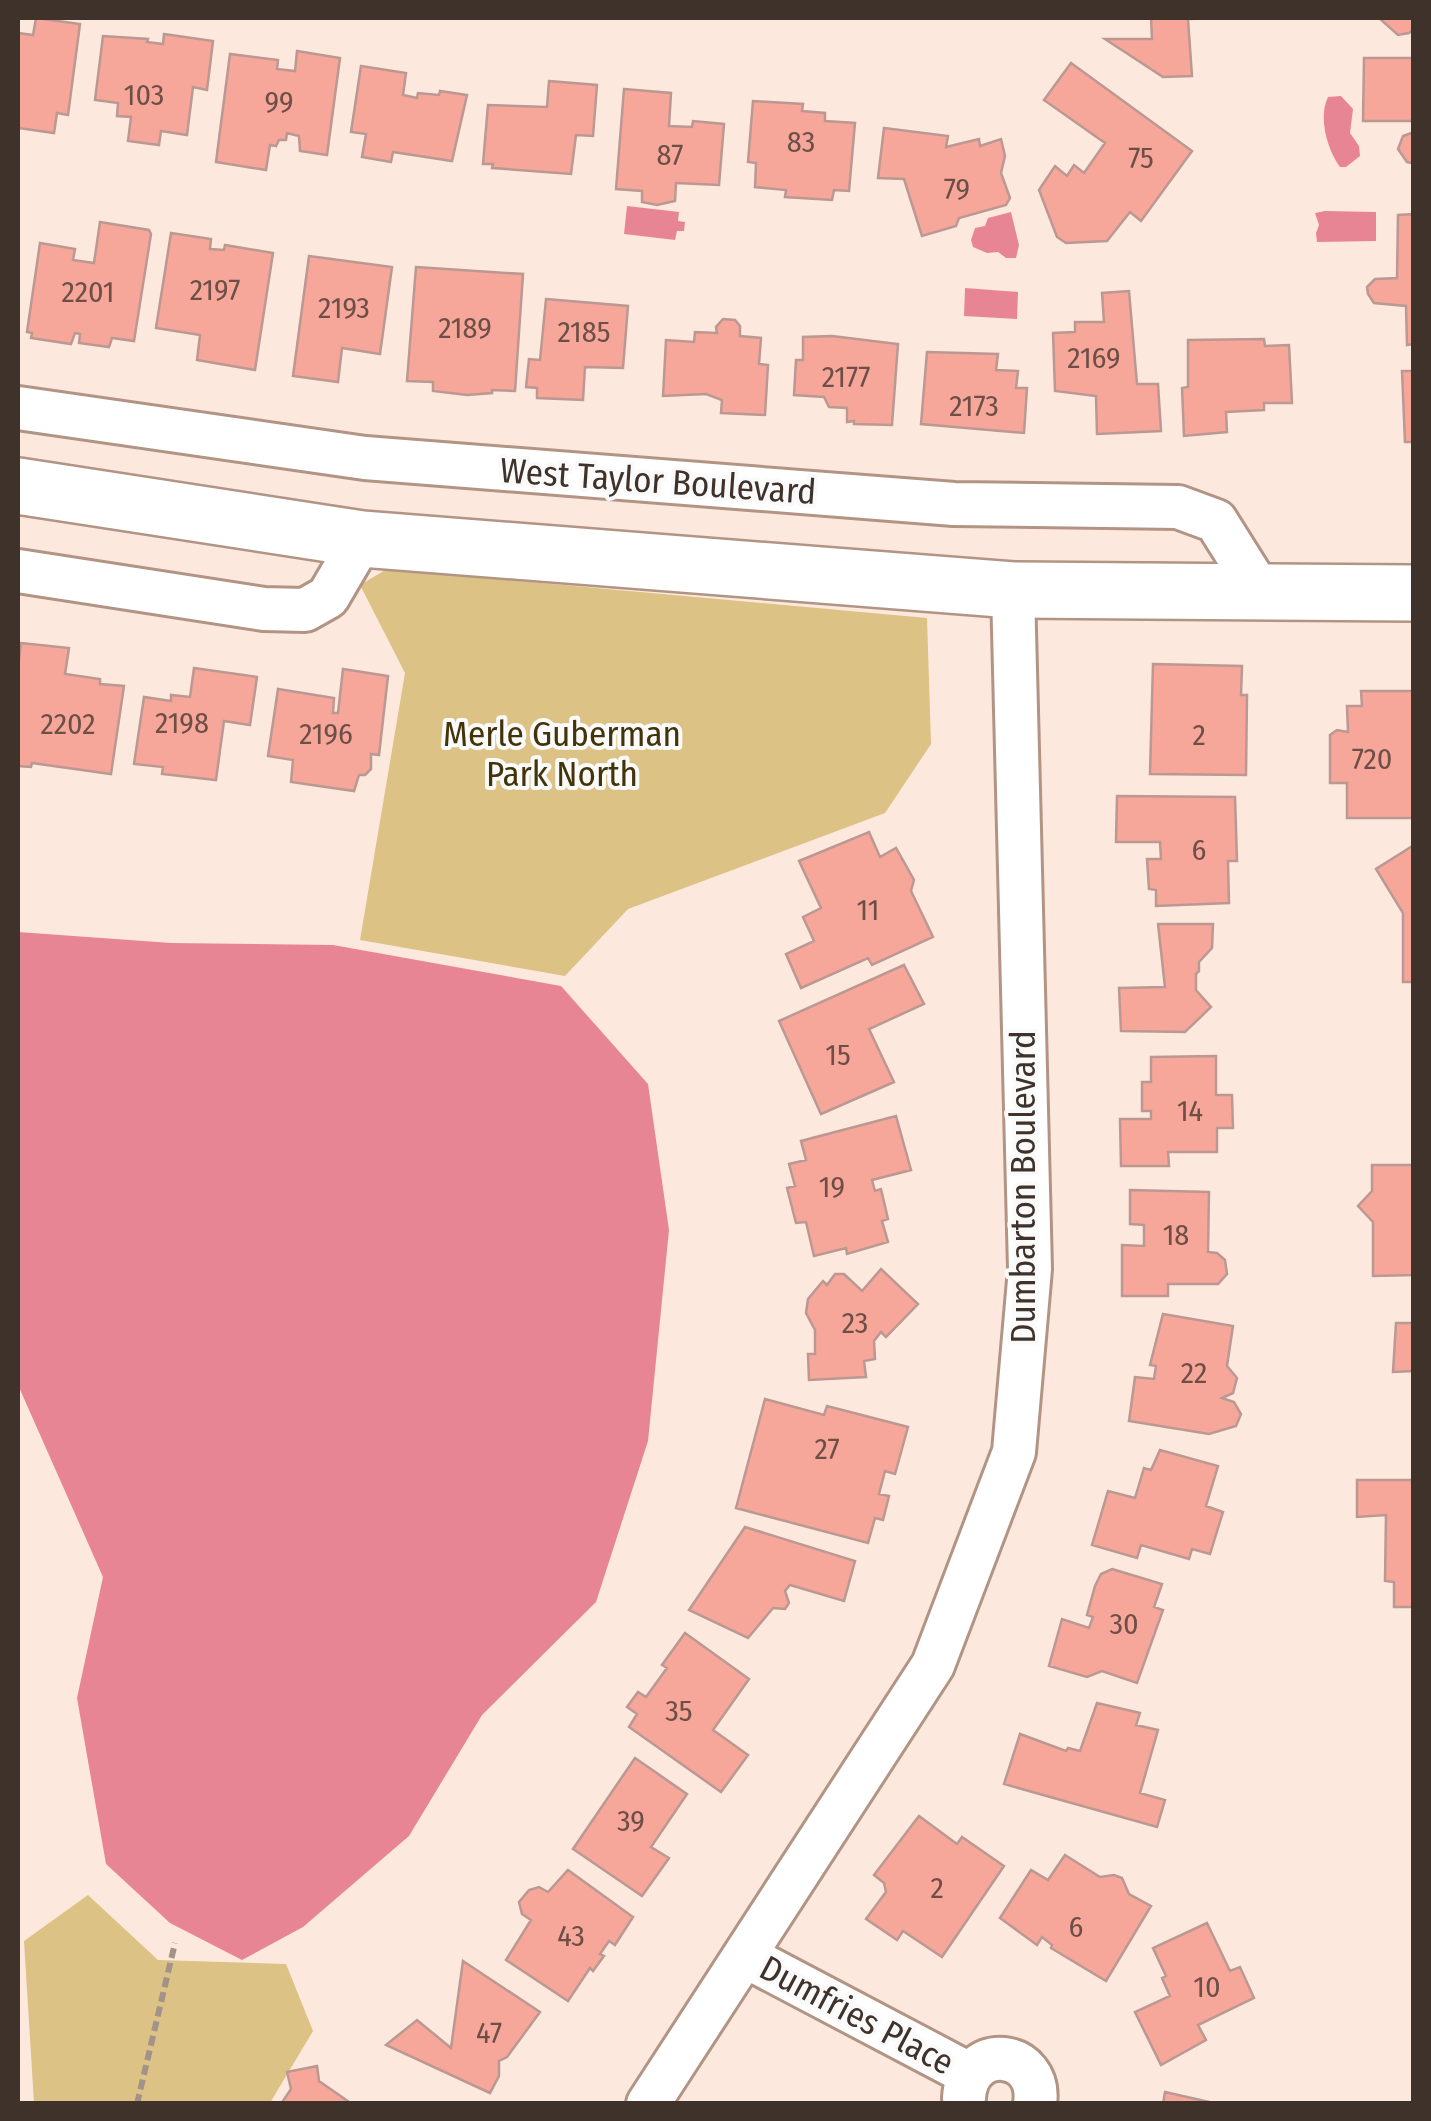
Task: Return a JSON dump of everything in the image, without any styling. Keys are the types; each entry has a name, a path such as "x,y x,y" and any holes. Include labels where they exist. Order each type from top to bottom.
{"street":[{"name":"West Taylor Boulevard","path":"18,408 366,458 954,504 1178,507 1216,520 1260,592"},
{"path":"18,486 362,539 1013,590 1414,594"},
{"path":"18,571 264,608 305,610 328,596 362,539"},
{"name":"Dumbarton Boulevard","path":"648,2104 933,1665 1014,1452 1030,1269 1013,590"},
{"name":"Dumfries Place","path":"745,1956 967,2089 989,2060 1019,2063 1035,2083 1035,2104"}],"path":[{"path":"137,2104 175,1944"}],"green space":[{"name":"Merle Guberman Park North","path":"387,569 927,618 931,744 885,813 628,909 565,976 360,940 405,673 360,585"},
{"path":"88,1895 158,1960 286,1964 313,2031 270,2103 34,2103 24,1941"}],"shaded area":[{"path":"1341,96 1353,109 1350,133 1359,146 1360,156 1346,167 1340,167 1335,160 1324,123 1328,97"},
{"path":"627,206 679,212 678,221 685,222 684,231 677,231 675,240 624,234"},
{"path":"1011,212 1019,245 1016,258 973,247 975,228 985,226 988,218"},
{"path":"1376,212 1376,241 1317,242 1319,225 1315,213"},
{"path":"965,288 1018,292 1017,319 964,316"},
{"path":"18,932 171,943 333,945 561,986 648,1084 669,1230 648,1441 596,1602 482,1715 409,1836 303,1927 242,1960 170,1923 106,1864 77,1698 103,1577 18,1385"}],"building":[{"path":"36,18 80,24 68,115 57,113 54,133 18,128 18,33 33,35"},
{"path":"1151,18 1221,18 1188,19 1192,76 1163,77 1105,39 1152,39"},
{"path":"1379,18 1414,18 1414,29 1398,35"},
{"path":"164,34 213,41 207,90 193,87 187,135 161,131 159,145 128,141 131,117 117,116 118,103 95,100 103,36 163,44"},
{"path":"297,51 340,58 327,155 300,151 299,136 287,133 286,140 270,145 266,170 216,162 230,54 278,60 277,69 295,71"},
{"path":"1364,58 1414,58 1414,121 1363,121"},
{"path":"1071,63 1192,151 1141,221 1130,212 1107,241 1066,243 1057,237 1039,190 1055,166 1067,176 1074,165 1084,173 1105,143 1044,100"},
{"path":"361,66 406,73 403,95 417,98 418,93 439,95 440,91 467,95 452,161 393,152 391,162 362,157 366,134 351,132"},
{"path":"549,81 597,85 593,136 576,135 571,174 483,164 488,105 547,107"},
{"path":"624,89 671,93 669,126 692,127 693,121 724,124 719,185 676,183 675,201 657,205 642,202 642,191 616,189"},
{"path":"753,101 803,104 802,111 825,113 825,121 855,123 849,191 834,190 832,200 785,197 786,190 755,187 756,163 748,162"},
{"path":"884,128 948,136 946,147 979,139 980,146 1001,139 1005,156 1001,173 1010,198 1006,205 959,218 956,226 922,236 904,179 878,178"},
{"path":"1414,132 1412,163 1398,149 1403,136"},
{"path":"1414,214 1414,344 1407,345 1406,306 1374,303 1367,287 1375,279 1397,278 1398,215"},
{"path":"100,222 149,230 151,234 134,341 112,338 109,347 79,343 80,334 75,333 71,344 31,338 32,333 27,332 40,243 75,249 73,260 94,263"},
{"path":"171,233 211,239 210,249 224,250 225,245 273,253 255,370 197,360 200,335 156,328"},
{"path":"309,256 392,267 380,354 342,348 338,382 293,376"},
{"path":"416,267 523,274 515,391 467,395 433,391 433,382 407,381"},
{"path":"1129,291 1137,384 1158,384 1161,431 1097,434 1096,396 1055,391 1053,333 1075,332 1075,322 1104,322 1102,293"},
{"path":"546,299 628,306 623,368 585,367 583,400 537,398 537,388 526,387 529,359 540,360"},
{"path":"723,319 735,320 740,336 761,338 759,364 768,365 765,415 721,413 722,400 706,394 663,396 666,340 694,342 695,332 717,333 716,327"},
{"path":"832,336 898,344 892,425 847,422 847,408 829,407 824,397 794,395 796,360 803,360 803,337"},
{"path":"1264,339 1265,346 1289,345 1292,403 1264,403 1264,410 1226,412 1227,432 1184,436 1182,388 1188,387 1188,340"},
{"path":"927,352 998,354 996,370 1018,371 1016,388 1027,388 1024,433 921,424"},
{"path":"1402,371 1414,371 1414,442 1405,442"},
{"path":"21,643 69,648 65,674 124,686 111,774 32,763 31,767 18,766"},
{"path":"1153,664 1242,666 1241,695 1247,695 1246,775 1150,774"},
{"path":"194,668 257,677 250,725 224,721 216,780 162,774 163,767 134,764 144,697 171,701 171,695 190,697"},
{"path":"343,669 388,676 379,755 371,754 371,769 359,775 354,791 291,782 293,760 268,756 278,689 334,698 333,713 338,713"},
{"path":"1361,691 1414,691 1414,818 1347,818 1347,783 1330,783 1330,735 1337,730 1348,732 1347,706 1362,706"},
{"path":"1117,796 1235,797 1237,861 1228,861 1229,903 1156,906 1156,890 1149,889 1147,859 1161,859 1160,842 1116,842"},
{"path":"869,832 880,857 896,848 914,880 911,891 933,937 872,965 868,958 801,988 786,954 814,941 803,917 821,908 799,861"},
{"path":"1414,845 1414,982 1403,982 1403,913 1376,869"},
{"path":"1158,924 1213,924 1212,948 1199,962 1196,974 1196,990 1211,1007 1185,1032 1121,1031 1119,988 1165,987"},
{"path":"904,965 924,1004 869,1029 894,1082 821,1114 779,1021"},
{"path":"1216,1056 1216,1095 1232,1095 1233,1128 1217,1128 1217,1152 1168,1152 1169,1166 1121,1166 1120,1119 1151,1119 1151,1111 1142,1111 1142,1082 1151,1082 1151,1057"},
{"path":"896,1116 911,1170 872,1180 875,1191 881,1189 888,1219 882,1221 888,1242 847,1254 846,1248 814,1256 806,1222 796,1223 787,1188 795,1186 789,1164 806,1160 801,1141"},
{"path":"1372,1165 1414,1165 1414,1275 1373,1276 1373,1222 1358,1206 1372,1191"},
{"path":"1130,1190 1209,1192 1208,1252 1225,1260 1227,1274 1218,1284 1168,1284 1168,1296 1122,1296 1122,1245 1144,1246 1144,1225 1130,1224"},
{"path":"881,1269 918,1304 886,1337 881,1332 874,1341 875,1359 864,1361 866,1377 809,1380 808,1354 815,1354 815,1330 806,1313 808,1299 823,1281 827,1285 835,1274 844,1274 862,1291"},
{"path":"1163,1314 1233,1326 1227,1366 1237,1378 1233,1393 1222,1398 1234,1402 1241,1414 1236,1426 1209,1434 1129,1421 1135,1377 1154,1379 1156,1366 1150,1365"},
{"path":"1396,1323 1414,1323 1414,1371 1393,1372"},
{"path":"765,1399 824,1415 827,1406 908,1427 895,1474 885,1471 879,1494 889,1496 883,1520 875,1518 868,1543 736,1508"},
{"path":"1160,1450 1218,1466 1206,1506 1223,1512 1210,1554 1192,1549 1189,1559 1141,1545 1137,1558 1092,1545 1108,1491 1135,1498 1144,1468 1151,1470"},
{"path":"1357,1480 1414,1480 1414,1607 1394,1607 1394,1582 1385,1581 1386,1515 1357,1517"},
{"path":"745,1527 855,1561 844,1601 790,1585 785,1591 789,1603 785,1609 773,1608 748,1638 689,1610"},
{"path":"1112,1569 1162,1584 1154,1607 1163,1610 1137,1683 1102,1671 1087,1677 1049,1666 1062,1619 1089,1628 1093,1617 1087,1615 1095,1586 1101,1574"},
{"path":"685,1633 749,1679 713,1730 748,1755 721,1792 629,1727 637,1714 627,1707 638,1692 646,1697"},
{"path":"1097,1703 1140,1713 1136,1725 1158,1730 1140,1793 1165,1800 1157,1827 1004,1784 1020,1734 1066,1751 1080,1751"},
{"path":"635,1758 687,1794 651,1847 669,1858 642,1896 573,1849"},
{"path":"919,1816 957,1844 962,1837 1004,1866 942,1957 903,1931 897,1940 866,1919 886,1892 884,1883 874,1875"},
{"path":"1065,1855 1100,1877 1122,1878 1129,1894 1151,1906 1106,1981 1051,1948 1042,1937 1037,1945 1000,1918 1031,1870 1048,1880"},
{"path":"568,1870 633,1917 615,1945 609,1941 600,1954 604,1956 593,1971 590,1968 568,2001 506,1960 531,1920 522,1914 519,1902 529,1890 539,1887 548,1892"},
{"path":"1207,1923 1230,1971 1240,1967 1254,1998 1198,2025 1206,2040 1161,2065 1135,2012 1170,1996 1153,1948"},
{"path":"463,1961 540,2012 507,2057 499,2061 499,2076 490,2093 386,2045 417,2020 451,2048"},
{"path":"317,2066 319,2081 352,2104 281,2104 291,2089 287,2072"},
{"path":"1165,2092 1218,2104 1163,2104"}]}
